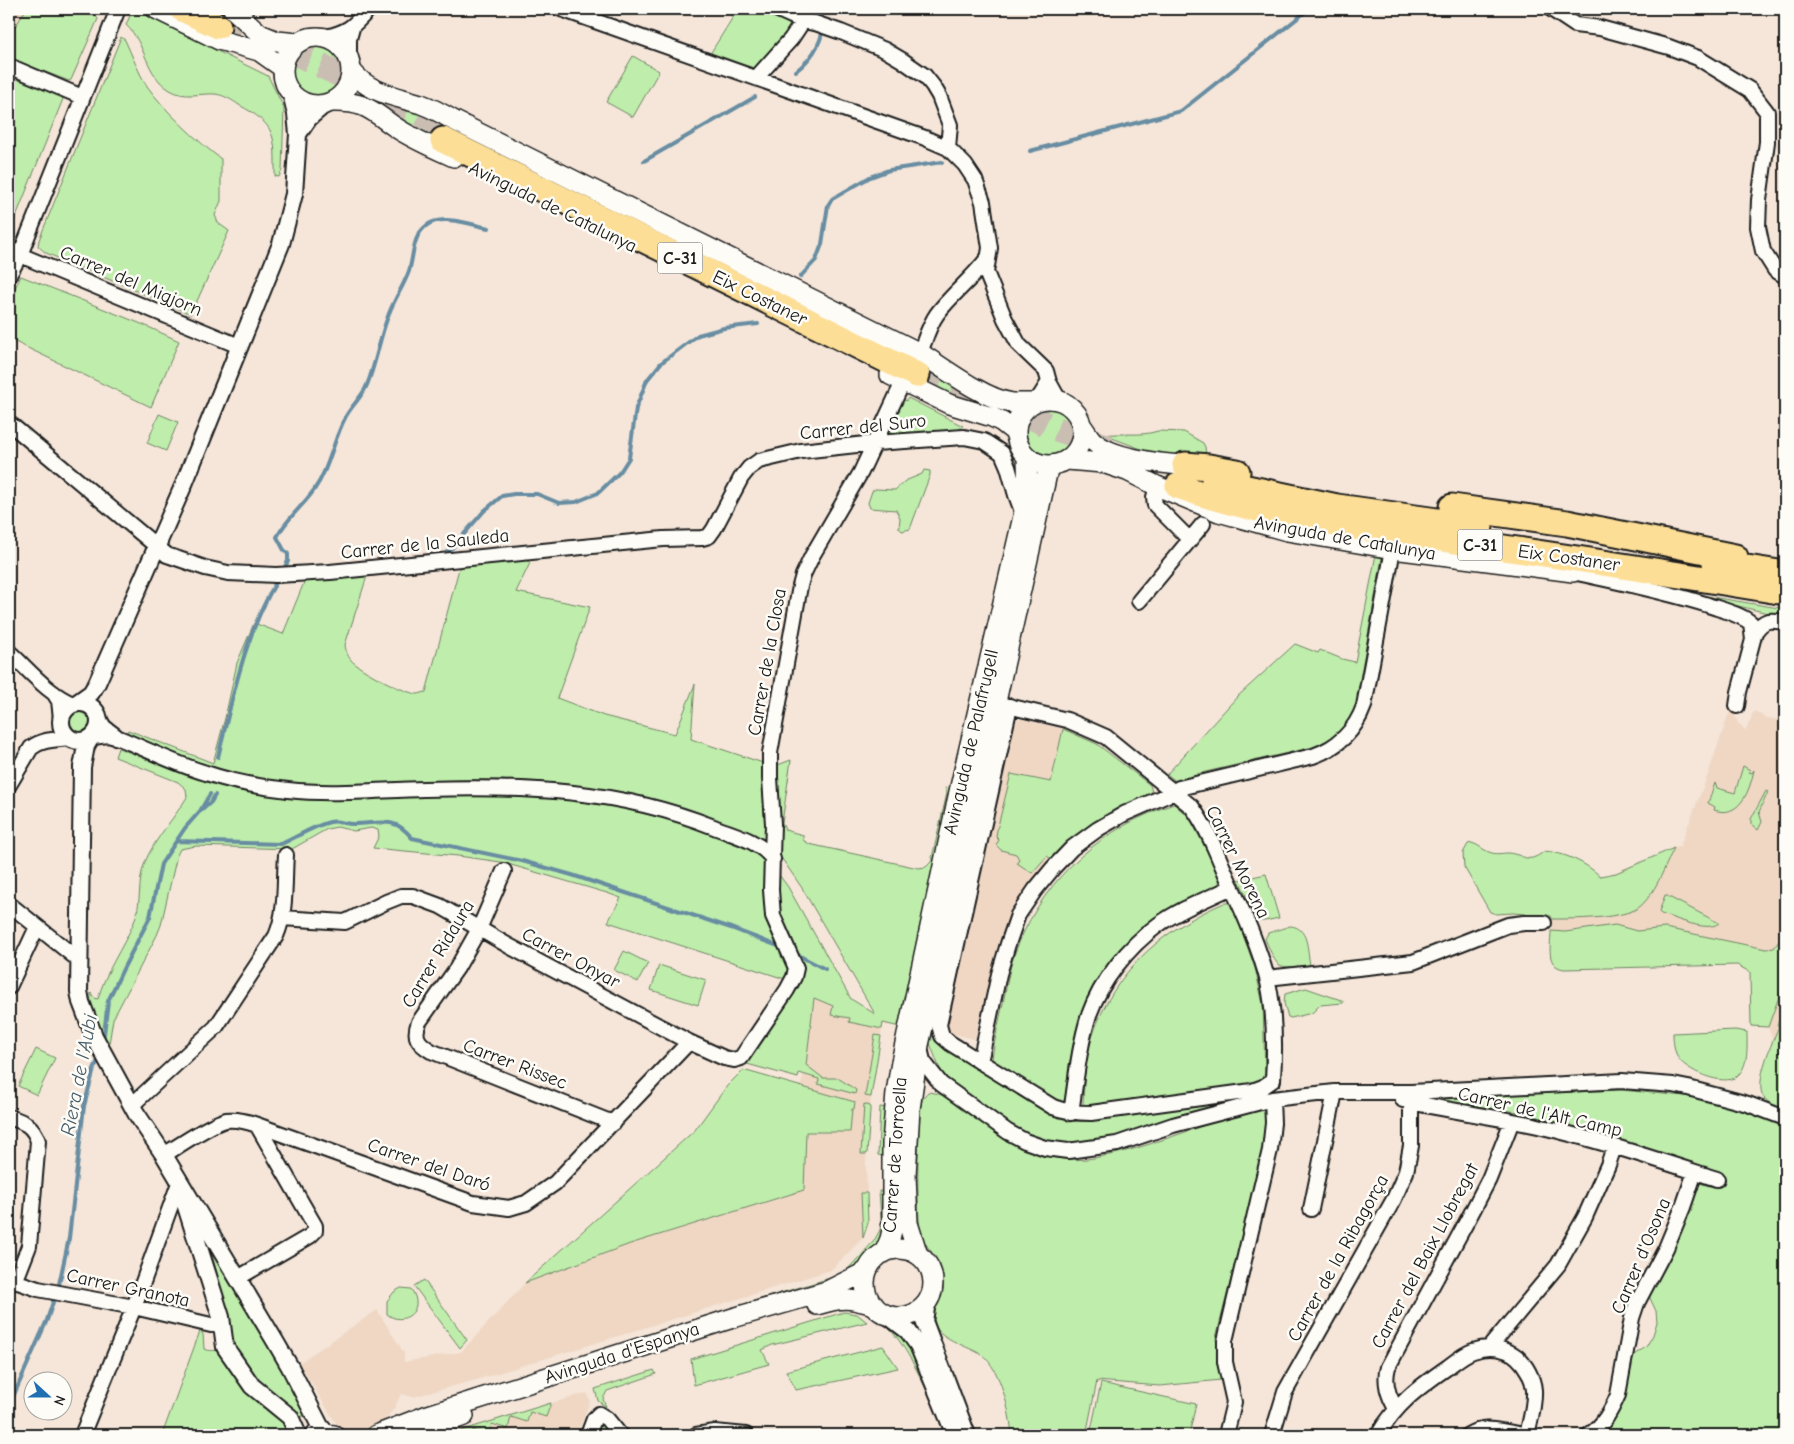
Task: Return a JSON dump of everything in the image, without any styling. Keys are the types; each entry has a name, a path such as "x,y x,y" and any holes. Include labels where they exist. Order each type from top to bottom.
{"highway":[{"path":"182,9 219,15"},
{"name":"Eix Costaner","path":"447,135 914,368"},
{"path":"1176,478 1224,470 1402,501 1531,517 1748,560 1775,572"},
{"name":"Eix Costaner","path":"1176,478 1209,498 1295,518 1632,567 1785,592"},
{"path":"1573,572 1696,586 1785,601"}],"main road":[{"path":"156,9 219,40 259,51 283,68"},
{"path":"219,15 278,41 298,43"},
{"path":"310,38 323,38 337,44 345,51 350,65 346,89 338,98 328,103 306,104 291,93 284,77 283,68 288,54 298,43 310,38"},
{"name":"Avinguda de Catalunya","path":"350,65 359,81 390,95 424,105 914,368 949,404 992,417 1016,433"},
{"name":"Avinguda de Catalunya","path":"328,103 353,102 371,109 395,127 415,138 914,368 957,377 990,395 1011,403 1034,402"},
{"path":"1048,398 1059,400 1066,402 1077,412 1082,426 1081,443 1075,453 1067,460 1049,465 1037,463 1027,457 1020,448 1016,433 1018,419 1034,402 1048,398"},
{"name":"Avinguda de Catalunya","path":"1082,426 1096,444 1135,459 1157,463 1218,512 1287,531 1393,549 1573,572"},
{"name":"Avinguda de Palafrugell","path":"909,1026 962,778 1028,495 1027,457"},
{"name":"Avinguda de Catalunya","path":"1067,460 1104,463 1127,471 1176,478"},
{"name":"Avinguda de Palafrugell","path":"920,1045 926,1014 1003,704 1049,465"},
{"name":"Carrer de Torroella","path":"884,1252 892,1230 892,1144 896,1093 909,1026"},
{"name":"Carrer de Torroella","path":"918,1255 908,1222 906,1174 910,1109 920,1045"},
{"path":"901,1249 918,1255 926,1263 931,1274 932,1285 927,1302 911,1314 899,1317 880,1310 868,1296 865,1286 867,1271 876,1258 884,1252 901,1249"},
{"name":"Avinguda d'Espanya","path":"376,1435 425,1416 736,1317 827,1291 867,1271"},
{"name":"Avinguda d'Espanya","path":"412,1435 462,1417 833,1300 850,1299 880,1310"}],"street":[{"path":"9,275 14,252 82,97 118,9"},
{"path":"323,38 352,28 369,9"},
{"path":"561,9 925,138 948,148 965,165 975,180 983,202 990,248 986,272 1005,319 1019,345 1046,371 1049,382 1059,400"},
{"path":"776,9 886,50 925,76 934,86 950,125 948,148"},
{"path":"1552,9 1575,26 1600,28 1670,47 1698,58 1750,90 1766,112 1767,142 1759,200 1758,227 1764,251 1775,270 1785,276"},
{"path":"756,78 790,39 809,22"},
{"path":"350,65 349,39 352,28"},
{"path":"9,66 82,97"},
{"path":"48,740 56,732 67,707 91,693 97,684 158,546 281,244 294,194 298,134 291,93"},
{"path":"298,134 309,118 328,103"},
{"name":"Carrer del Migjorn","path":"14,252 239,346"},
{"name":"Carrer de la Closa","path":"796,968 773,916 771,890 773,824 770,753 800,586 810,561 860,472 914,368 931,325 938,313 988,258"},
{"path":"1034,402 1049,382"},
{"name":"Carrer de la Sauleda","path":"9,424 167,555 205,568 228,573 281,575 330,572 663,539 702,538"},
{"name":"Carrer del Suro","path":"702,538 709,536 714,529 748,468 759,461 801,451 875,443 964,437 977,439 991,445 999,450 1004,459 1023,514"},
{"path":"1176,478 1154,497 1155,505 1190,540"},
{"path":"1139,601 1203,524"},
{"path":"1232,887 1183,910 1158,925 1121,960 1104,986 1090,1014 1081,1046 1071,1113 1052,1107 980,1062 999,974 1018,915 1035,890 1072,848 1098,829 1124,814 1179,788 1314,756 1333,748 1350,733 1356,725 1364,706 1393,549"},
{"path":"1573,572 1670,593 1723,610 1746,619 1751,623 1753,640"},
{"path":"1737,706 1755,632 1761,624 1773,620 1785,622"},
{"path":"9,652 63,700 75,704 87,704 97,714 104,727 119,738"},
{"path":"82,739 98,728 94,701 97,684"},
{"path":"54,692 59,702 64,734 82,739"},
{"name":"Carrer Morena","path":"1003,704 1067,720 1106,737 1192,807 1200,818 1232,887 1251,931 1267,978 1274,1034 1273,1080 1264,1087 1252,1091 1091,1113 1071,1113"},
{"name":"Avinguda de Palafrugell","path":"980,1062 942,1036 939,1025 1003,704"},
{"path":"9,785 31,748 36,744 48,740 82,739 108,735 207,774 267,788 298,791 339,791 524,788 583,793 641,804 699,821 763,848 773,859"},
{"path":"82,739 81,1002 94,1036 132,1105 238,1278 290,1367 324,1433"},
{"path":"132,1105 216,1027 276,936 282,918 286,855"},
{"name":"Carrer Ridaura","path":"416,1029 457,968 479,929 504,871"},
{"name":"Carrer Onyar","path":"282,918 346,922 401,896 413,896 440,906 509,946 689,1042 724,1058 734,1060 741,1058 794,977 796,968"},
{"path":"9,904 80,961"},
{"path":"1267,978 1413,962 1508,925 1544,923"},
{"path":"9,987 38,927"},
{"path":"926,1014 944,1000"},
{"name":"Carrer Rissec","path":"416,1029 416,1038 421,1045 431,1052 612,1123"},
{"name":"Carrer del Daró","path":"164,1155 216,1124 227,1120 257,1125 473,1203 509,1208 526,1203 555,1183 689,1042"},
{"name":"Carrer de l'Alt Camp","path":"920,1045 923,1061 941,1084 1008,1132 1025,1141 1045,1148 1068,1151 1117,1144 1172,1126 1272,1098 1351,1091 1411,1097 1512,1122 1538,1126 1717,1179"},
{"path":"910,1109 915,1092 920,1085 925,1081 941,1084"},
{"path":"1411,1097 1622,1082 1673,1085 1748,1104 1785,1118"},
{"path":"1311,1208 1335,1092"},
{"name":"Carrer de la Ribagorça","path":"1272,1435 1285,1392 1394,1199 1406,1172 1411,1146 1411,1097"},
{"path":"1226,1435 1234,1402 1225,1362 1225,1341 1270,1150 1273,1123 1272,1098"},
{"path":"9,1116 27,1123 36,1132 38,1141 29,1246 12,1280"},
{"name":"Carrer del Baix Llobregat","path":"1396,1408 1389,1395 1386,1380 1388,1367 1473,1210 1512,1122"},
{"path":"238,1278 310,1236 315,1231 315,1226 257,1125"},
{"path":"1489,1348 1558,1264 1584,1218 1614,1147"},
{"name":"Carrer d'Osona","path":"1589,1435 1597,1430 1618,1396 1632,1318 1637,1303 1666,1248 1684,1207 1695,1172"},
{"path":"82,1435 134,1307 179,1183"},
{"path":"179,1183 187,1215 206,1265 223,1332 252,1386 290,1416 298,1435"},
{"name":"Carrer Granota","path":"12,1280 57,1292 197,1322"},
{"path":"927,1302 924,1321 968,1435"},
{"path":"880,1310 908,1330 918,1345 955,1435"},
{"path":"197,1322 215,1324 223,1332"},
{"path":"197,1322 211,1331 223,1332"},
{"path":"1378,1435 1396,1408 1421,1386 1470,1352 1489,1348 1505,1351 1518,1358 1532,1378 1534,1397 1527,1435 1490,1429 1479,1429 1468,1435"},
{"path":"588,1435 596,1416 601,1414 620,1435"},
{"path":"696,1435 715,1432 746,1435"}],"shaded area":[{"path":"9,9 33,9 9,33"},
{"path":"1731,707 1738,723 1746,730 1754,711 1763,715 1762,717 1785,721 1785,1101 1768,1072 1773,1041 1768,1027 1751,1026 1750,972 1737,965 1559,968 1554,966 1550,957 1552,916 1536,914 1609,875 1680,846 1707,777"},
{"path":"1018,719 1063,729 1051,782 1011,774 1017,854 1032,873 1047,856 1052,860 1034,879 1012,915 993,961 975,1039 945,1032 945,1023 1013,722"},
{"path":"814,997 882,1029 871,1097 866,1162 868,1223 863,1238 831,1270 476,1380 413,1397 401,1394 394,1409 374,1429 351,1432 337,1425 299,1363 377,1310 404,1353 404,1362 461,1352 525,1283 630,1244 793,1194 794,1151 799,1092 806,1065"},
{"path":"587,1393 590,1401 577,1435 447,1435 506,1416"}],"green space":[{"path":"26,9 76,9 93,14 98,19 71,80 69,81 9,58 9,33"},
{"path":"738,9 756,9 767,12 782,20 792,29 753,69 710,54"},
{"path":"134,10 268,76 284,108 282,170 279,177 275,176 274,141 267,126 261,119 222,95 176,93 162,84 155,76 133,32 126,25"},
{"path":"121,37 125,40 147,86 162,105 181,125 221,159 221,201 215,215 218,223 229,231 191,314 46,253 38,246"},
{"path":"317,43 327,45 336,51 342,60 344,70 342,80 336,89 327,95 317,97 307,95 298,89 292,80 290,70 292,60 298,51 307,45"},
{"path":"633,56 659,71 633,117 606,102"},
{"path":"9,76 61,96 63,99 9,234"},
{"path":"365,91 452,125 443,144 362,98"},
{"path":"21,276 179,341 151,407 9,339 9,300"},
{"path":"923,360 1003,408 999,415 914,380"},
{"path":"900,398 906,401 908,398 963,426 957,431 891,435 887,431"},
{"path":"1044,405 1054,405 1064,409 1072,417 1076,432 1072,447 1064,455 1054,459 1044,459 1034,455 1026,447 1022,437 1022,427 1026,417 1034,409"},
{"path":"159,414 178,422 166,451 147,443"},
{"path":"1158,431 1184,432 1203,443 1206,457 1152,453 1104,435 1144,434"},
{"path":"924,470 930,471 930,475 910,529 902,531 899,528 900,518 896,510 870,508 868,503 872,491 876,489 895,490 905,481 922,474"},
{"path":"1376,554 1382,558 1357,696 1361,697 1359,706 1343,734 1311,751 1309,748 1197,774 1198,778 1178,783 1167,774 1237,697 1295,644 1318,653 1320,650 1355,662"},
{"path":"526,559 530,563 516,592 590,607 557,698 604,716 675,734 695,684 691,739 766,764 767,844 731,826 694,811 617,791 578,785 498,780 443,780 334,785 288,784 246,777 226,771 126,735 128,730 213,763 237,663 254,623 283,634 305,580 368,573 345,645 348,655 355,664 393,686 412,693 426,692 460,565"},
{"path":"1700,595 1785,609 1785,617 1700,597"},
{"path":"76,712 84,712 90,718 90,726 84,732 76,732 70,726 70,718"},
{"path":"1063,729 1097,744 1150,785 1152,792 1150,795 1123,808 1086,831 1052,860 1047,856 1032,873 1017,863 1019,859 1016,854 1001,850 996,845 999,840 996,837 997,830 1011,774 1051,782"},
{"path":"118,748 201,779 269,795 307,798 378,795 522,795 568,798 618,807 672,820 725,837 749,849 765,860 790,964 788,980 608,922 621,898 607,893 501,862 373,848 379,836 378,830 371,828 354,831 337,827 327,829 292,849 196,846 180,849 161,925 113,1019 109,1044 93,1013 91,993 94,998 98,999 105,979 130,932 138,907 141,877 149,853 187,797 186,789 178,782 115,757"},
{"path":"791,760 782,823 785,830 803,835 803,840 809,844 918,868 926,867 931,862 947,793 945,788 951,789 900,1027 883,1023 882,1029 849,1022 850,1018 831,1015 833,1006 814,998 806,1065 823,1078 838,1078 856,1090 855,1094 818,1084 819,1079 799,1073 798,1078 747,1064 800,985 803,972 802,964 780,922 777,872 788,887 851,999 875,1014 802,888 778,853 775,766"},
{"path":"1743,766 1750,770 1749,772 1752,773 1754,770 1750,786 1742,801 1731,810 1723,812 1714,810 1715,807 1708,803 1715,783 1717,788 1735,793"},
{"path":"1766,791 1768,792 1759,812 1762,822 1758,830 1751,824 1751,819"},
{"path":"1174,804 1190,818 1220,877 1219,883 1216,887 1148,926 1079,1029 1069,1064 1065,1102 1061,1105 993,1064 995,1038 1015,952 1030,920 1045,897 1061,876 1080,857 1101,840 1124,826"},
{"path":"1472,843 1492,853 1508,853 1526,858 1534,858 1545,851 1560,854 1581,862 1600,876 1616,873 1674,848 1654,889 1638,908 1612,916 1552,919 1551,916 1513,913 1496,914 1490,912 1464,867 1463,853 1468,844"},
{"path":"1266,874 1279,918 1257,921 1239,880"},
{"path":"1665,895 1719,923 1714,926 1699,926 1661,914 1659,912"},
{"path":"1224,903 1229,903 1233,907 1255,968 1263,1004 1265,1074 1259,1083 1088,1111 1083,1105 1088,1052 1096,1026 1107,1002 1121,980 1156,943 1177,928"},
{"path":"1615,925 1637,931 1665,928 1766,949 1774,948 1785,933 1785,980 1768,1027 1751,1026 1750,972 1737,965 1564,969 1554,964 1550,954 1551,931 1565,932"},
{"path":"1290,926 1301,930 1304,935 1310,965 1285,967 1276,962 1273,957 1265,939 1268,933"},
{"path":"624,951 648,963 638,982 614,970"},
{"path":"659,965 706,980 698,1005 651,990"},
{"path":"1306,988 1341,1000 1343,1003 1320,1005 1312,1013 1288,1017 1284,1003 1285,994"},
{"path":"1785,1018 1785,1049 1779,1052 1785,1055 1785,1109 1771,1104 1764,1098 1761,1091 1761,1083 1765,1062 1779,1026 1777,1025 1779,1020"},
{"path":"1735,1030 1747,1032 1747,1049 1744,1067 1737,1076 1731,1079 1714,1079 1695,1072 1687,1067 1676,1054 1673,1033"},
{"path":"875,1035 881,1036 871,1097 865,1096"},
{"path":"930,1035 1069,1122 1247,1097 1107,1142 1059,1145 1022,1132 952,1084 941,1072 929,1041"},
{"path":"36,1049 55,1058 37,1095 18,1086"},
{"path":"743,1070 855,1102 854,1109 852,1109 850,1132 806,1132 804,1190 630,1244 525,1283 695,1130 727,1086"},
{"path":"1621,1090 1685,1096 1720,1103 1785,1126 1785,1435 1598,1435 1629,1358 1646,1347 1653,1335 1657,1322 1656,1311 1648,1294 1696,1182 1716,1188 1722,1173 1580,1131 1517,1116 1518,1112 1503,1110 1503,1113 1432,1101 1431,1098"},
{"path":"928,1092 940,1094 953,1100 1026,1149 1051,1157 1068,1159 1086,1159 1115,1154 1262,1108 1266,1125 1262,1156 1216,1338 1221,1380 1160,1386 1097,1381 1086,1435 1012,1435 1003,1392 989,1362 982,1355 943,1334 935,1325 934,1313 943,1283 942,1270 923,1240 918,1208 919,1123 923,1098"},
{"path":"864,1104 870,1106 870,1111 867,1154 861,1154"},
{"path":"880,1107 887,1108 885,1156 878,1155"},
{"path":"879,1191 884,1191 886,1216 881,1239 875,1248 848,1276 745,1309 744,1304 840,1275 847,1270 874,1241 880,1230"},
{"path":"861,1193 867,1193 868,1223 863,1238"},
{"path":"211,1251 215,1254 286,1371 306,1415 296,1418 263,1391 234,1346 228,1325 231,1325"},
{"path":"424,1280 467,1340 460,1348 414,1286"},
{"path":"401,1288 411,1289 416,1304 411,1315 399,1319 387,1314 387,1301 394,1292"},
{"path":"844,1312 857,1314 867,1322 772,1345 762,1350 769,1364 694,1385 691,1359"},
{"path":"886,1326 903,1338 910,1347 934,1401 931,1399 905,1350"},
{"path":"200,1331 203,1334 204,1349 221,1352 246,1391 283,1421 290,1435 162,1435"},
{"path":"883,1346 898,1368 796,1390 786,1371"},
{"path":"654,1370 656,1374 607,1391 603,1399 606,1407 598,1401 595,1389"},
{"path":"1101,1383 1196,1404 1189,1435 1090,1435"},
{"path":"551,1403 546,1417 530,1412 527,1422 511,1417 508,1429 492,1424 489,1435 473,1430 471,1435 447,1435"},
{"path":"600,1423 610,1435 595,1435"}],"waterway":[{"path":"805,9 821,20"},
{"path":"1030,151 1181,111 1309,9"},
{"path":"796,71 814,52 823,29"},
{"path":"644,161 755,97"},
{"path":"800,277 816,260 822,244 828,205 832,199 870,177 889,170 942,162"},
{"path":"283,571 288,561 288,554 277,537 285,524 310,496 319,481 346,416 367,385 389,313 409,271 414,247 421,230 440,220 457,221 489,228"},
{"path":"447,552 484,511 502,496 537,494 559,503 576,502 598,493 620,472 629,458 636,408 647,380 661,363 698,335 724,328 758,324"},
{"path":"218,757 248,643 278,579"},
{"name":"Riera de l'Aubi","path":"103,1042 108,1001 150,917 161,864 185,828 200,811 210,794"},
{"path":"202,810 211,802 215,795"},
{"path":"177,841 281,844 330,822 336,821 353,824 392,823 399,826 412,838 522,861 572,875 731,928 783,948"},
{"path":"794,953 825,969"},
{"name":"Riera de l'Aubi","path":"58,1289 69,1238 84,1106 94,1069 100,1056"},
{"name":"Riera de l'Aubi","path":"9,1406 47,1320 55,1296"}],"tunnel":[{"path":"221,16 451,130"},
{"path":"917,375 993,413"},
{"path":"990,397 1054,428 1109,447"}]}
